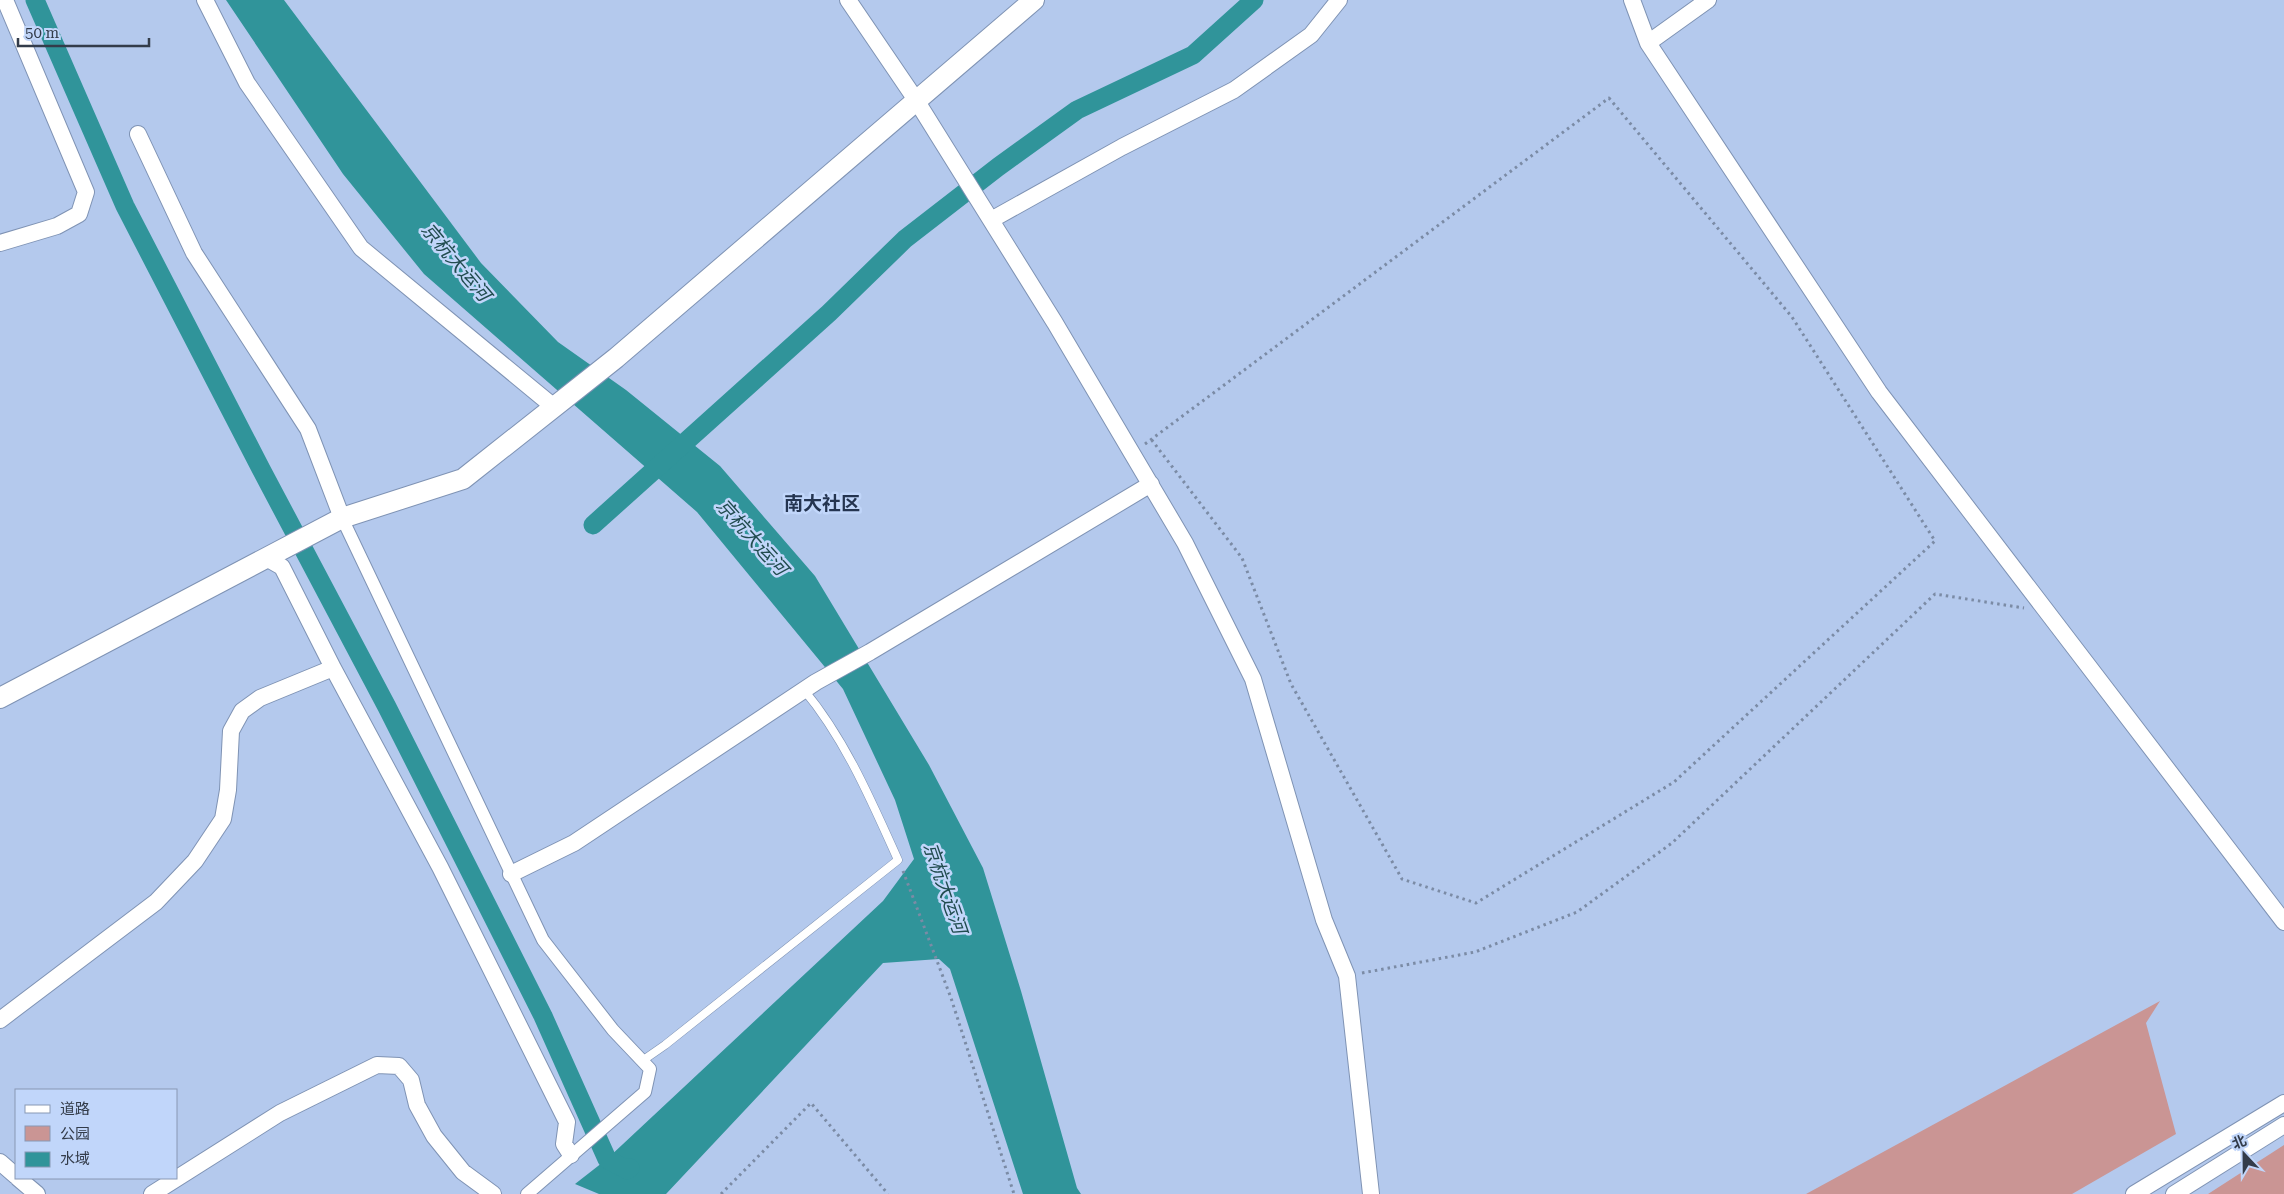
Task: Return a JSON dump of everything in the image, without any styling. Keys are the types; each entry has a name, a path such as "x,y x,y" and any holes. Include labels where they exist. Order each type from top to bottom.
{"street":[{"path":"0,244 57,226 79,214 86,192 6,0"},
{"path":"205,0 247,83 361,248 554,407"},
{"path":"848,0 916,100 1151,484 1185,543 1253,679 1324,920 1347,976 1371,1194"},
{"path":"0,698 271,557 337,520 463,479 616,358 1034,0"},
{"path":"990,219 1122,147 1234,90 1311,35 1339,0"},
{"path":"1632,0 1648,43 1878,392 2284,922"},
{"path":"1648,43 1708,0"},
{"path":"138,134 194,253 308,429 337,520 543,940 613,1030 650,1069 644,1092 527,1194"},
{"path":"511,874 574,843 810,686 1151,484"},
{"path":"271,557 282,567 333,668 440,867 558,1104 566,1122 564,1144 571,1155"},
{"path":"0,1020 156,902 195,861 223,819 228,790 231,731 242,711 260,698 333,668"},
{"path":"178,1178 280,1113 377,1065 399,1066 411,1080 417,1104 434,1136 464,1172 493,1194"},
{"path":"2134,1194 2284,1104"},
{"path":"2174,1194 2284,1125"},
{"path":"0,1162 15,1175"},
{"path":"19,1179 37,1194"},
{"path":"152,1194 176,1179"}],"lane":[{"path":"642,1061 665,1046 898,860 872,802 822,712 810,686"}],"path":[{"path":"1132,453 1609,98 1792,317 1936,541 1674,782 1476,903 1402,879 1291,684 1242,558 1151,440"},
{"path":"1347,976 1475,952 1577,912 1672,843 1935,594 2029,609"},
{"path":"902,868 951,998 1014,1194"},
{"path":"721,1194 810,1103 888,1194"}],"green space":[{"path":"2160,1001 2146,1023 2176,1134 2072,1194 1806,1194"},
{"path":"2284,1145 2284,1194 2208,1194"}],"water":[{"name":"京杭大运河","path":"226,0 284,0 481,263 558,342 626,390 720,466 815,576 929,765 983,868 1021,991 1077,1188 1081,1194 1023,1194 950,969 939,959 883,963 666,1194 599,1194 575,1184 607,1159 883,901 914,859 895,800 843,689 697,512 424,274 343,174"}],"waterway":[{"path":"35,0 125,206 387,707 543,1016 607,1159 627,1170 630,1168"},
{"path":"593,525 829,313 905,239 998,167 1077,110 1193,55 1254,0"}],"district":[{"name":"南大社区","path":"822,503"}]}
